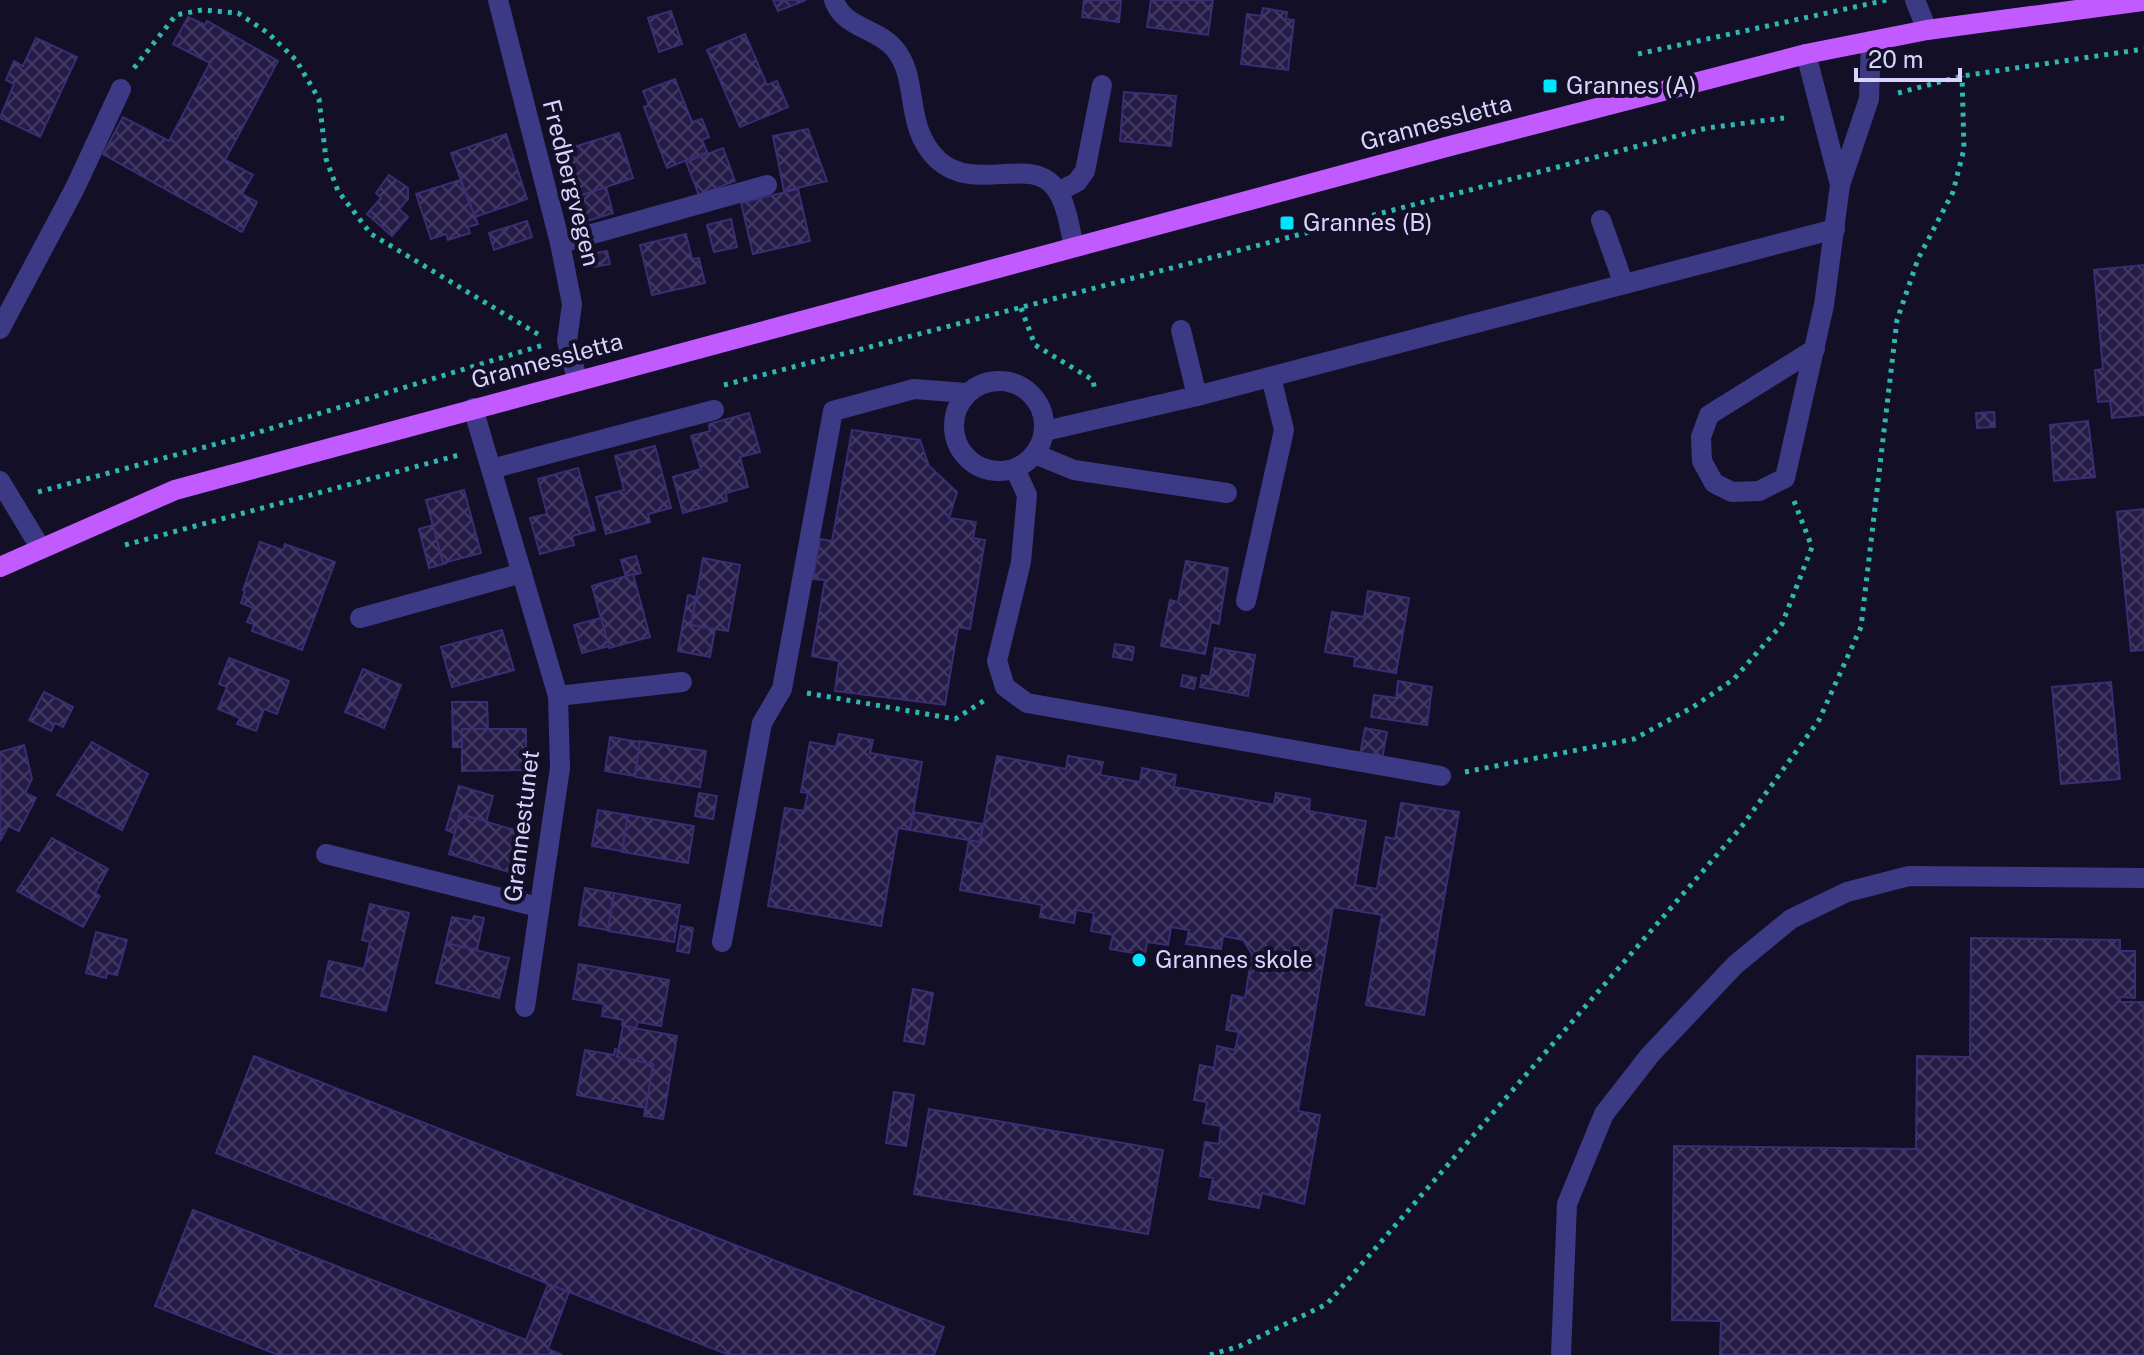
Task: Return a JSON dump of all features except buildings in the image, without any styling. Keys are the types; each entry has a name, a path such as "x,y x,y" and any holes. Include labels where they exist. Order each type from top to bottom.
{"main road":[{"name":"Grannessletta","path":"0,567 175,490 1074,247 1806,54 1927,30 2144,1"}],"street":[{"name":"Fredbergvegen","path":"498,0 560,243 572,304 567,341 577,379"},
{"path":"834,0 847,20 884,39 898,53 904,66 915,126 939,161 963,174 986,178 1030,172 1040,175 1058,192 1074,247"},
{"path":"1915,0 1927,30"},
{"path":"1815,349 1709,415 1701,437 1702,461 1714,483 1732,492 1759,491 1785,478 1815,349 1840,185 1869,99 1871,41"},
{"path":"1806,54 1840,185"},
{"path":"1058,192 1077,182 1085,171 1102,85"},
{"path":"0,329 75,188 121,89"},
{"path":"560,243 767,185"},
{"path":"1601,220 1623,282"},
{"path":"1045,431 1197,396 1623,282 1835,229"},
{"path":"1181,330 1197,396"},
{"path":"1246,601 1284,430 1271,377"},
{"path":"986,381 1008,381 1028,391 1042,409 1045,431 1035,454 1015,469 990,471 967,460 954,439 954,414 966,393 986,381"},
{"path":"722,942 762,723 782,689 833,411 914,389 966,393"},
{"name":"Grannestunet","path":"473,408 558,696 560,768 525,1007"},
{"path":"491,469 714,410"},
{"path":"1035,454 1074,470 1227,493"},
{"path":"1015,469 1027,495 1021,562 997,661 1005,687 1027,703 1441,776"},
{"path":"0,481 40,547"},
{"path":"360,618 522,573"},
{"path":"558,696 682,682"},
{"path":"326,854 538,907"},
{"path":"1561,1355 1567,1204 1604,1114 1650,1055 1735,965 1791,919 1847,892 1909,876 2144,878"}],"path":[{"path":"1638,54 1887,0"},
{"path":"121,89 152,40 176,15 202,10 238,13 268,33 296,60 319,99 326,159 338,191 371,234 534,334 567,341"},
{"path":"1898,93 1962,76 2144,49"},
{"path":"1210,1355 1240,1346 1327,1304 1742,826 1819,720 1861,627 1897,320 1918,259 1953,192 1964,149 1962,76"},
{"path":"721,386 1707,128 1784,118"},
{"path":"1021,308 1035,345 1093,380 1101,420"},
{"path":"41,491 246,436 529,348 567,341"},
{"path":"123,545 485,448"},
{"path":"1441,776 1634,739 1693,707 1734,679 1782,624 1812,547 1785,478"},
{"path":"782,689 955,719 1005,687"}],"place":[{"name":"Grannes (A)","path":"1550,86"},
{"name":"Grannes (B)","path":"1287,223"},
{"name":"Grannes skole","path":"1139,960"}]}
